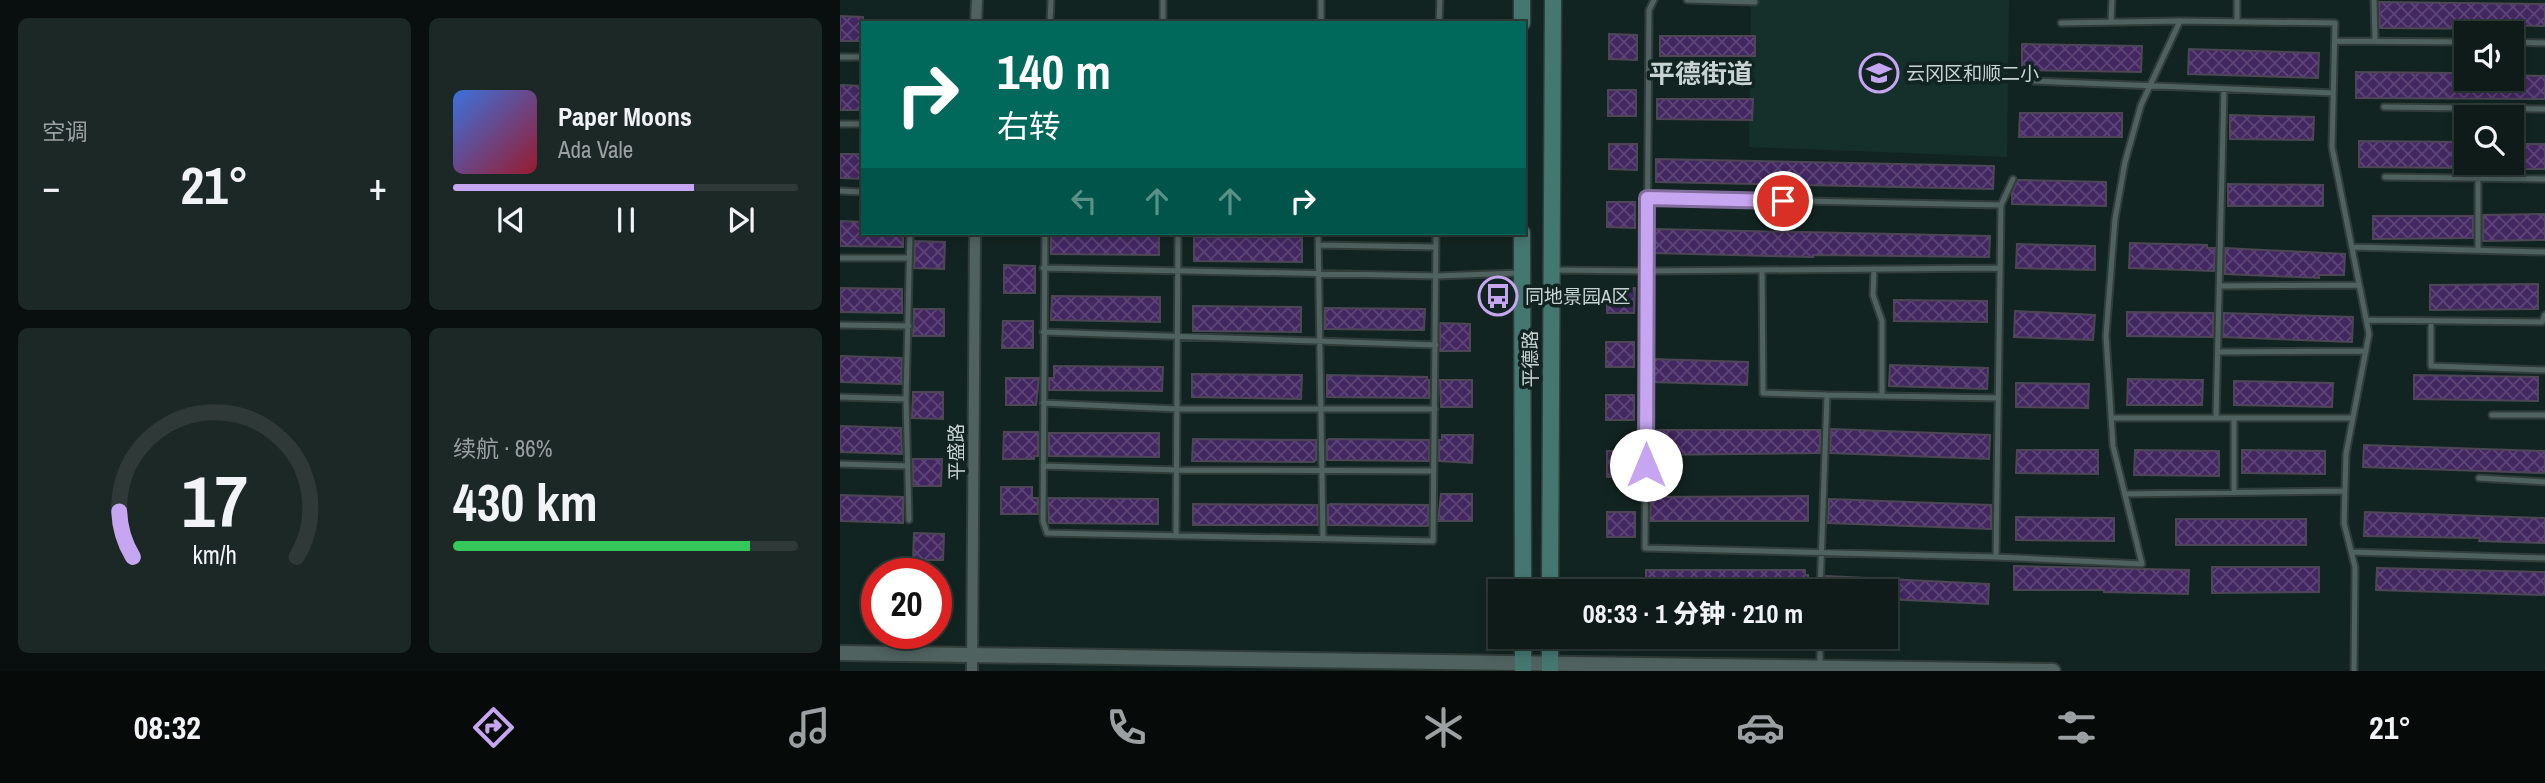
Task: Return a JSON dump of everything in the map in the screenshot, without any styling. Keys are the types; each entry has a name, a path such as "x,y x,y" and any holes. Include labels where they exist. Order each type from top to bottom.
{"main road":[{"path":"1522,0 1522,21"},
{"name":"平德路","path":"1550,579 1553,0"},
{"name":"平德路","path":"1522,235 1523,579"},
{"path":"1523,649 1523,668"},
{"path":"1550,649 1550,668"}],"street":[{"path":"976,0 976,21"},
{"name":"平盛路","path":"972,671 975,235"},
{"path":"840,653 1523,668 2053,671"}],"lane":[{"path":"1050,21 1051,0"},
{"path":"1163,0 1163,21"},
{"path":"1321,0 1321,21"},
{"path":"1440,0 1440,21"},
{"path":"1654,0 1649,10 1645,548 1996,556 2142,564 2113,446 2106,336 2115,219 2125,162 2141,105 2180,21"},
{"path":"1687,0 1755,2"},
{"path":"2111,22 2112,0"},
{"path":"2237,0 2237,22"},
{"path":"2374,0 2375,41"},
{"path":"2061,23 2335,23 2332,146 2369,334 2346,454 2344,523 2355,567 2354,671"},
{"path":"2334,41 2454,42"},
{"path":"2524,42 2545,43"},
{"path":"840,57 861,57"},
{"path":"2033,81 2333,93"},
{"path":"2217,418 2224,89"},
{"path":"2384,107 2454,108"},
{"path":"2524,109 2545,109"},
{"path":"840,124 861,124"},
{"path":"2478,250 2479,175"},
{"path":"2385,177 2545,179"},
{"path":"1996,556 2001,205 2013,179"},
{"path":"840,191 861,192"},
{"path":"1647,198 2001,205"},
{"path":"909,520 906,399 910,235"},
{"path":"1045,235 1043,521 1047,533 1433,541 1436,235"},
{"path":"1176,536 1178,235"},
{"path":"1318,235 1323,539"},
{"path":"1318,245 1436,247"},
{"path":"2352,247 2545,252"},
{"path":"840,258 909,258"},
{"path":"1043,268 1436,276 1522,273"},
{"path":"1552,270 2000,268"},
{"path":"1874,269 1873,295 1882,321 1882,396"},
{"path":"1762,270 1763,393 1998,398"},
{"path":"2219,286 2359,285"},
{"path":"2366,320 2544,320"},
{"path":"2431,321 2431,366 2545,370"},
{"path":"840,325 909,327"},
{"path":"1043,332 1436,345"},
{"path":"2218,352 2366,351"},
{"path":"1820,579 1828,395"},
{"path":"840,397 906,399"},
{"path":"1043,403 1177,408 1435,409"},
{"path":"2492,415 2545,415"},
{"path":"2111,418 2353,418"},
{"path":"2234,418 2234,492"},
{"path":"840,464 906,466"},
{"path":"1043,466 1177,470 1434,471"},
{"path":"2479,478 2545,482"},
{"path":"2125,494 2345,491"},
{"path":"2351,552 2545,558"},
{"path":"1820,649 1820,668"}],"shaded area":[{"name":"云冈区和顺二小","path":"1751,0 2009,0 2007,157 1749,147"}],"building":[{"path":"2379,2 2545,4 2545,26 2524,26 2524,21 2454,21 2454,29 2380,28"},
{"path":"840,16 863,17 861,41 840,41"},
{"path":"1609,34 1637,35 1637,60 1609,59"},
{"path":"1660,36 1755,36 1755,56 1660,56"},
{"path":"2022,44 2142,46 2141,72 2022,70"},
{"path":"2189,49 2319,53 2318,78 2188,74"},
{"path":"2356,72 2454,73 2454,91 2524,91 2524,75 2545,76 2545,99 2356,98"},
{"path":"840,85 861,86 861,110 840,110"},
{"path":"1608,90 1636,90 1636,116 1608,116"},
{"path":"1657,99 1753,99 1752,120 1657,119"},
{"path":"2020,113 2122,113 2122,137 2019,137"},
{"path":"2230,115 2314,117 2313,140 2230,139"},
{"path":"2359,141 2454,142 2454,168 2359,167"},
{"path":"1609,144 1637,144 1637,170 1609,169"},
{"path":"2524,144 2545,144 2545,169 2524,169"},
{"path":"840,154 861,154 861,179 840,178"},
{"path":"1656,159 1994,166 1993,189 1656,182"},
{"path":"2018,180 2106,182 2106,206 2012,204 2012,193"},
{"path":"2228,184 2323,185 2323,206 2228,206"},
{"path":"1607,202 1635,202 1635,228 1607,227"},
{"path":"2545,214 2545,240 2483,241 2483,215"},
{"path":"2373,216 2473,216 2473,238 2373,239"},
{"path":"840,221 861,222 861,235 903,235 903,247 840,246"},
{"path":"1653,229 1990,236 1989,257 1652,253"},
{"path":"1051,235 1159,235 1159,255 1051,254"},
{"path":"1194,237 1302,237 1302,262 1194,261"},
{"path":"915,241 945,242 944,269 914,268"},
{"path":"2130,243 2207,245 2207,248 2215,248 2214,271 2129,268"},
{"path":"2017,244 2095,246 2095,270 2016,268"},
{"path":"2225,248 2345,254 2344,275 2319,275 2319,278 2225,274"},
{"path":"1004,265 1035,266 1035,293 1004,293"},
{"path":"2538,284 2538,309 2430,310 2430,285"},
{"path":"840,288 902,289 902,313 840,312"},
{"path":"1607,288 1635,288 1634,313 1607,313"},
{"path":"1052,296 1160,297 1160,322 1051,320"},
{"path":"1894,300 1987,301 1987,322 1894,321"},
{"path":"1193,306 1301,307 1301,332 1193,331"},
{"path":"1325,308 1425,309 1424,330 1325,329"},
{"path":"914,309 944,309 944,336 913,336"},
{"path":"2015,311 2095,315 2093,340 2014,337"},
{"path":"2127,312 2213,313 2213,337 2127,336"},
{"path":"2224,313 2353,317 2352,342 2223,337"},
{"path":"1003,321 1033,321 1033,348 1002,348"},
{"path":"1440,323 1470,324 1470,351 1440,351"},
{"path":"1606,342 1634,342 1634,367 1606,367"},
{"path":"840,356 902,358 901,384 840,382"},
{"path":"1652,359 1748,362 1747,385 1651,382"},
{"path":"1890,365 1988,368 1987,389 1889,386"},
{"path":"1054,366 1163,367 1162,391 1049,390 1049,378 1054,378"},
{"path":"1192,374 1302,375 1301,399 1192,397"},
{"path":"1327,375 1427,377 1429,398 1327,397"},
{"path":"2414,375 2538,377 2538,401 2414,399"},
{"path":"1006,378 1039,378 1036,405 1006,405"},
{"path":"2128,379 2203,380 2202,405 2127,405"},
{"path":"1440,380 1472,380 1472,407 1441,407"},
{"path":"2234,381 2333,383 2332,407 2234,405"},
{"path":"2016,383 2089,384 2088,408 2016,407"},
{"path":"913,392 943,392 943,419 912,418"},
{"path":"1606,395 1634,395 1634,420 1606,420"},
{"path":"840,426 901,428 902,454 840,452"},
{"path":"1831,429 1990,435 1989,459 1830,453"},
{"path":"1651,430 1820,430 1820,453 1651,455"},
{"path":"1004,432 1038,432 1038,456 1034,456 1034,459 1003,459"},
{"path":"1049,433 1159,433 1159,457 1049,456"},
{"path":"1442,435 1473,435 1472,463 1439,461 1439,440 1442,440"},
{"path":"1193,439 1316,440 1316,460 1192,461"},
{"path":"1329,439 1429,440 1429,461 1327,460"},
{"path":"2364,445 2545,451 2545,473 2363,467"},
{"path":"2017,450 2098,450 2098,474 2016,473"},
{"path":"2135,450 2219,451 2219,476 2134,475"},
{"path":"2242,450 2325,451 2325,474 2242,473"},
{"path":"1607,451 1635,451 1635,477 1607,477"},
{"path":"913,459 942,459 941,486 913,486"},
{"path":"1001,487 1032,487 1032,498 1038,498 1038,514 1001,514"},
{"path":"1441,494 1472,494 1472,521 1438,521"},
{"path":"840,495 903,497 903,523 840,521"},
{"path":"1808,496 1808,521 1650,521 1651,497"},
{"path":"1048,498 1158,499 1158,524 1049,523"},
{"path":"1829,499 1991,505 1991,529 1828,523"},
{"path":"1193,504 1317,505 1318,525 1193,525"},
{"path":"1330,504 1428,505 1428,526 1328,525"},
{"path":"1607,512 1635,512 1635,537 1607,537"},
{"path":"2365,512 2545,518 2545,543 2479,541 2480,538 2364,536"},
{"path":"2016,517 2114,518 2114,541 2016,540"},
{"path":"2176,519 2306,519 2306,545 2176,545"},
{"path":"914,533 944,534 943,558 913,558"},
{"path":"2014,566 2189,570 2188,594 2014,590"},
{"path":"2212,567 2319,567 2319,592 2212,593"},
{"path":"2377,568 2545,572 2545,595 2376,590"},
{"path":"1646,570 1805,570 1805,575 1808,575 1808,579 1646,579"},
{"path":"1826,576 1887,579 1826,579"},
{"path":"1898,580 1989,584 1988,604 1898,600"}],"place":[{"name":"云冈区和顺二小","path":"1879,73"},
{"name":"同地景园A区","path":"1498,296"}],"district":[{"name":"平德街道","path":"1701,73"}],"route":[{"path":"1646,465 1647,198 1783,201"}]}
